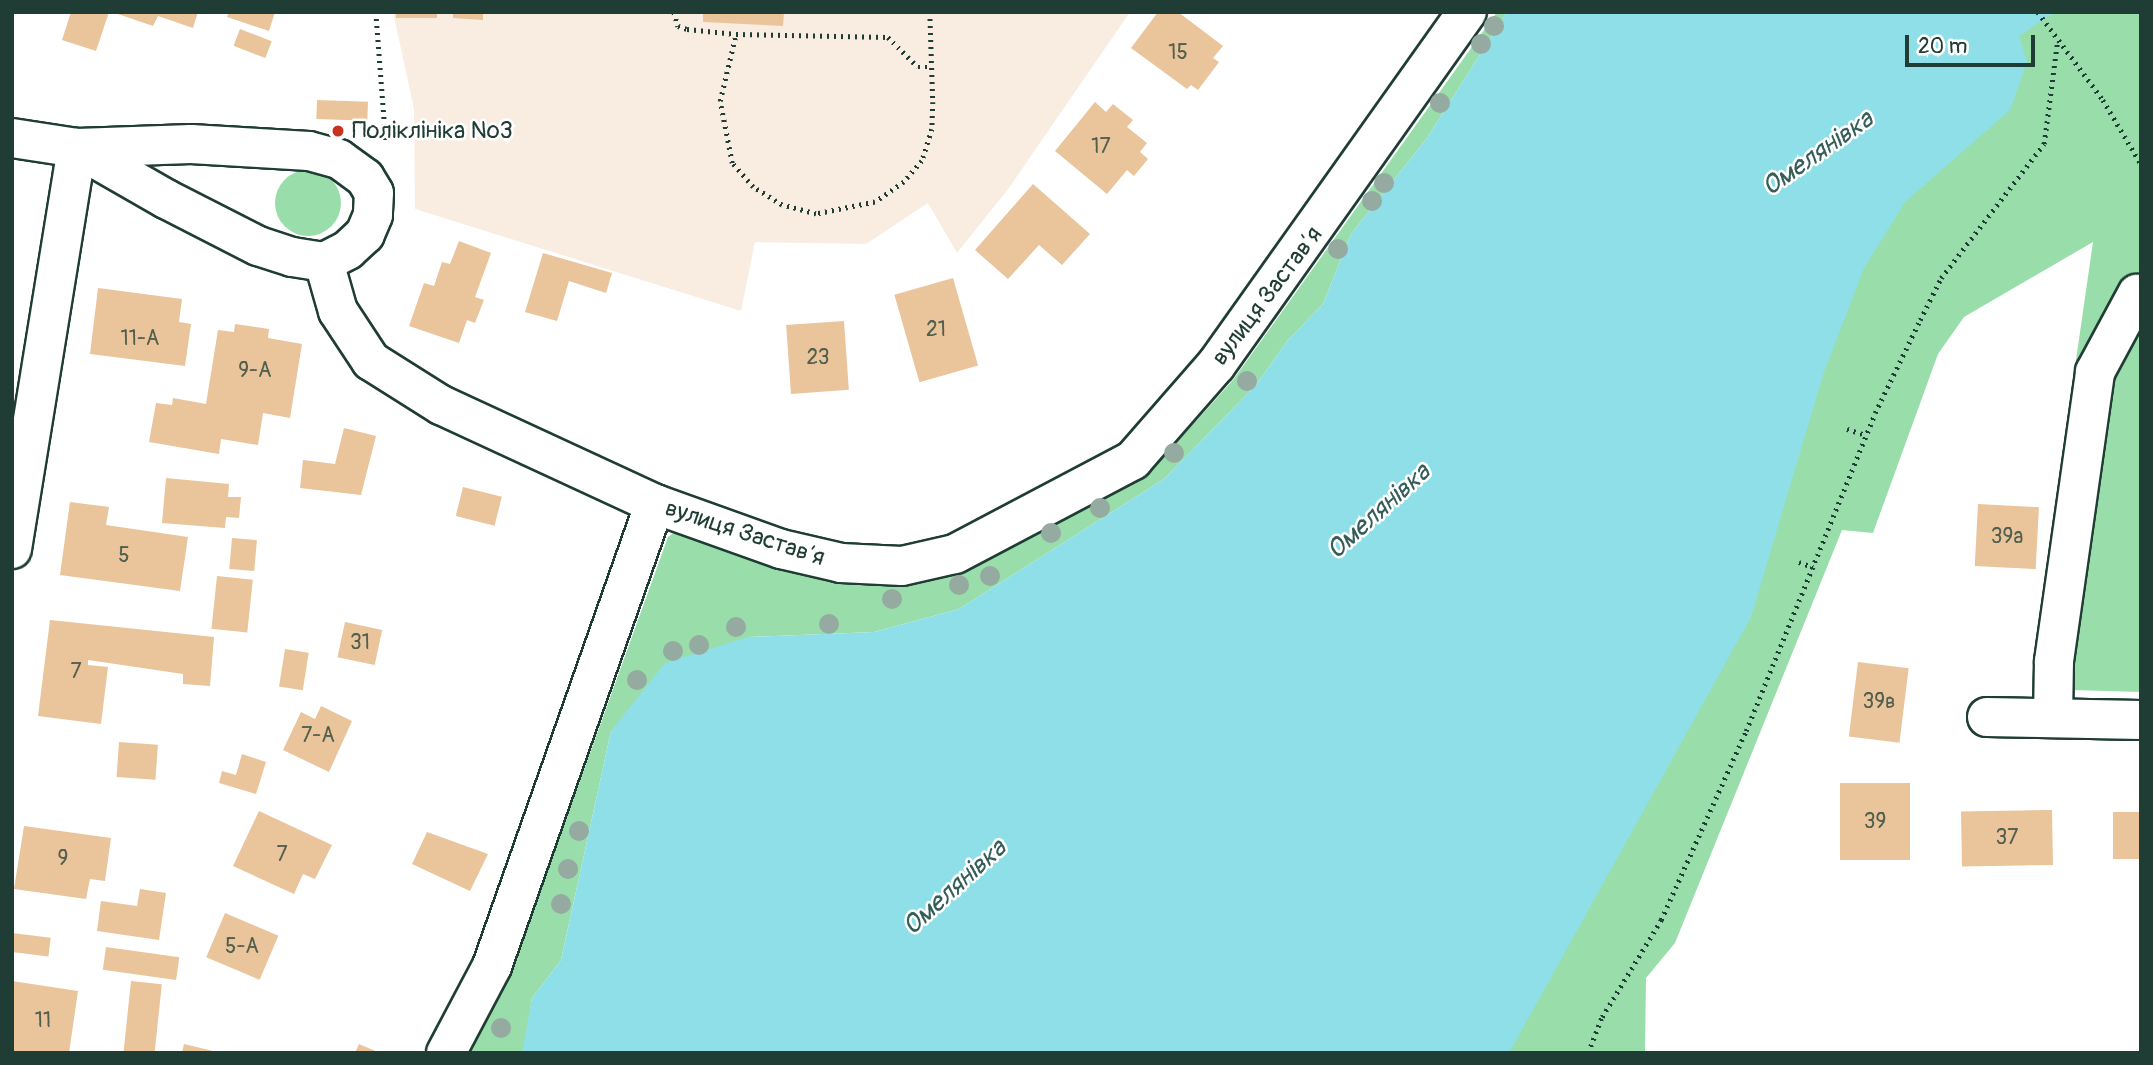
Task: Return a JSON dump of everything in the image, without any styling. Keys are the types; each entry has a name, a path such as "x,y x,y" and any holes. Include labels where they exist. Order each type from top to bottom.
{"street":[{"name":"вулиця Заставʼя","path":"446,1053 492,965 654,504 781,549 841,564 902,566 955,554 1133,460 1216,365 1467,12"},
{"path":"12,138 77,148 191,144 309,150 339,159 365,178 374,193 365,234 324,262 258,246 77,148"},
{"path":"12,549 77,148"},
{"path":"324,262 352,337 371,361 402,384 654,504"},
{"path":"2053,718 2053,661 2095,372 2137,294"},
{"path":"1987,717 2141,720"}],"path":[{"path":"365,178 386,143 376,12"},
{"path":"674,12 678,26 687,29 736,34 888,37 918,66 932,66"},
{"path":"736,34 720,101 732,163 753,187 782,205 816,215 876,202 922,161 932,129 930,12"},
{"path":"2038,12 2057,44 2103,100 2141,164"},
{"path":"1588,1053 1602,1017 1661,920 1813,567 1866,435 1941,278 2043,144 2057,44"},
{"path":"1847,429 1866,435"},
{"path":"1799,562 1813,567"}],"shaded area":[{"path":"393,12 1130,12 1009,188 957,253 928,203 866,244 755,242 741,311 415,209 414,109"}],"green space":[{"path":"1497,12 1507,12 1427,138 1351,234 1323,304 1288,340 1256,385 1164,479 959,609 874,632 748,637 611,731 561,960 532,998 524,1051 461,1053 528,925 668,537 676,531 958,566 1146,477 1233,380"},
{"path":"2055,12 2141,12 2141,692 2071,690 2107,376 2075,367 2093,242 1964,317 1938,354 1873,533 1842,530 1675,943 1646,978 1645,1053 1483,1053 1815,323 2009,30"},
{"path":"308,170 321,173 331,180 338,190 341,203 338,216 331,226 321,233 308,236 295,233 285,226 278,216 275,203 278,190 285,180 295,173"}],"water":[{"name":"Омелянівка","path":"1507,12 2055,12 2019,36 2027,62 2010,110 1905,202 1864,268 1824,372 1751,617 1509,1053 522,1053 532,998 561,960 611,731 665,663 748,637 874,632 959,609 1164,479 1256,385 1288,340 1323,304 1351,234 1427,138"}],"building":[{"path":"71,12 109,12 96,51 62,40"},
{"path":"112,12 198,12 193,28 158,16 153,26"},
{"path":"229,12 275,12 269,31 227,17"},
{"path":"396,12 437,12 437,18 396,18"},
{"path":"453,12 483,12 483,20 453,18"},
{"path":"703,12 784,12 783,26 703,22"},
{"path":"1158,12 1178,12 1223,46 1213,58 1219,62 1198,90 1191,85 1187,89 1131,48"},
{"path":"240,29 272,41 265,58 234,46"},
{"path":"317,100 368,102 367,121 316,119"},
{"path":"1095,102 1106,112 1113,104 1133,120 1127,127 1147,143 1140,152 1148,159 1134,176 1127,170 1107,194 1055,151"},
{"path":"1033,184 1090,234 1062,265 1039,245 1008,279 975,250"},
{"path":"459,241 491,253 475,297 484,300 475,323 467,320 459,343 409,326 424,283 434,286 442,262 450,264"},
{"path":"543,253 612,273 606,293 569,281 557,321 525,312"},
{"path":"953,278 978,365 919,382 894,295"},
{"path":"98,288 182,299 179,322 191,324 185,366 90,354"},
{"path":"844,321 849,390 791,394 786,325"},
{"path":"235,324 269,329 268,338 302,344 290,418 263,413 258,445 221,439 219,454 149,442 156,403 172,405 173,398 206,404 218,330 234,332"},
{"path":"344,428 376,436 361,495 300,488 303,460 335,464"},
{"path":"166,478 229,484 228,497 241,497 239,518 226,517 225,528 162,523"},
{"path":"463,487 502,497 495,526 456,516"},
{"path":"70,502 109,507 106,525 188,537 180,591 60,575"},
{"path":"1978,504 2039,507 2036,569 1975,566"},
{"path":"232,538 257,540 254,571 229,569"},
{"path":"217,576 253,580 247,632 211,629"},
{"path":"50,620 214,637 210,686 183,684 183,674 88,660 88,665 108,667 101,724 38,716"},
{"path":"345,622 382,630 375,665 338,657"},
{"path":"285,649 309,653 303,690 279,687"},
{"path":"1858,662 1909,668 1899,743 1849,736"},
{"path":"321,706 352,721 329,772 283,750 301,712 315,719"},
{"path":"119,742 158,745 155,780 117,777"},
{"path":"242,754 266,762 256,794 219,783 222,771 236,775"},
{"path":"1840,783 1910,783 1910,860 1840,860"},
{"path":"2052,810 2053,865 1962,867 1961,812"},
{"path":"259,811 332,845 315,879 303,874 294,894 233,866"},
{"path":"2113,812 2141,812 2141,859 2113,859"},
{"path":"24,826 111,838 105,881 90,879 86,899 14,889"},
{"path":"427,832 488,854 470,891 412,864"},
{"path":"140,889 166,893 159,940 97,931 101,901 137,906"},
{"path":"225,913 278,936 260,980 206,957"},
{"path":"12,933 51,938 48,957 12,952"},
{"path":"106,947 179,957 176,980 103,970"},
{"path":"12,981 78,991 69,1053 12,1052"},
{"path":"131,981 162,984 155,1053 123,1053"},
{"path":"184,1044 217,1052 217,1053 182,1053"},
{"path":"359,1044 380,1053 355,1053"}],"place":[{"name":"Поліклініка №3","path":"338,131"}]}
